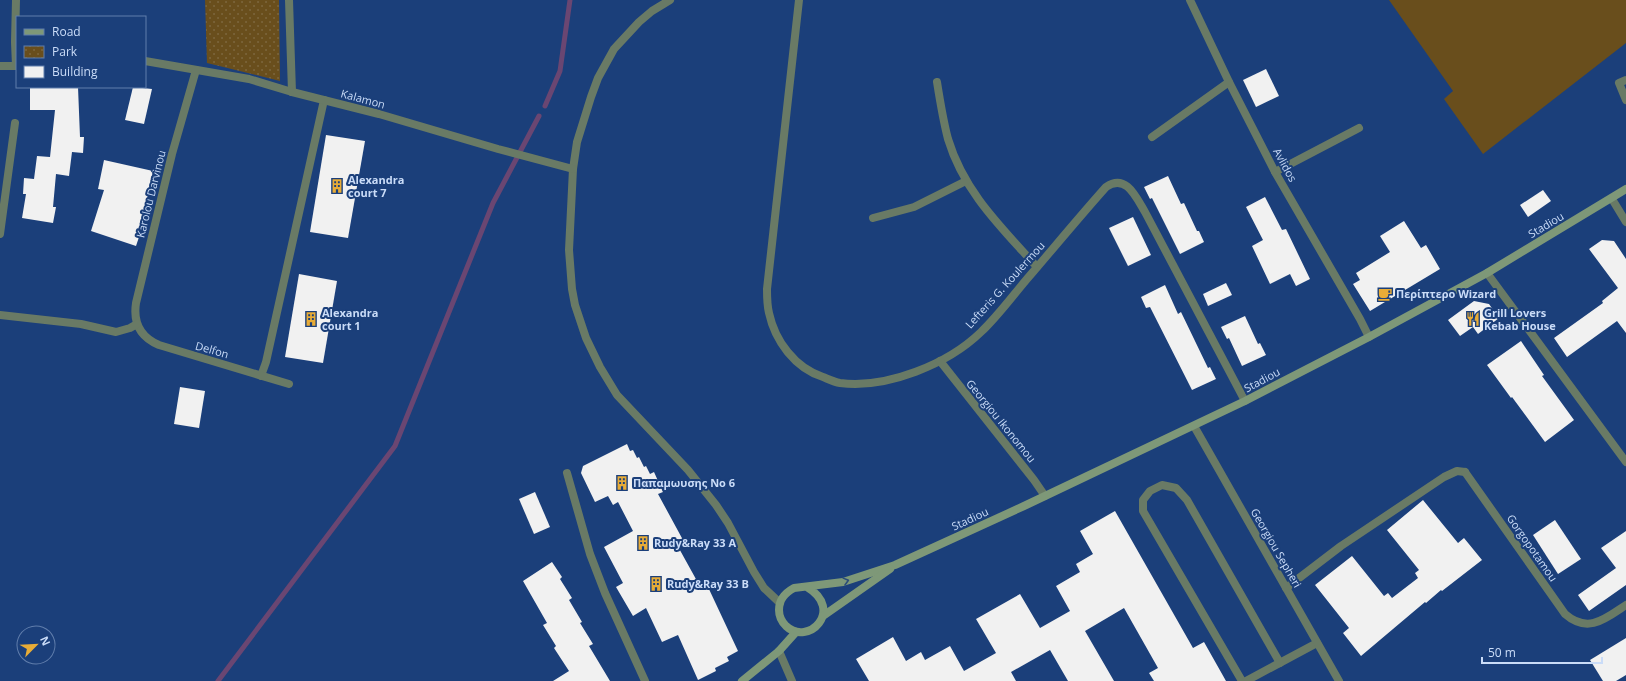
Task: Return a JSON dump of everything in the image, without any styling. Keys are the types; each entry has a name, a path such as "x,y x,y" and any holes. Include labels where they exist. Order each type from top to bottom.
{"street":[{"path":"16,0 16,16"},
{"path":"289,0 292,92"},
{"path":"670,0 652,11 639,22 614,49 605,64 591,97 577,142 573,169 569,250 572,289 581,324 594,356 617,395 688,470 728,523 764,588 780,603"},
{"name":"Lefteris G. Koulermou","path":"799,0 766,289 769,313 776,333 787,352 798,364 812,374 840,383 871,383 917,372 940,362 981,332 1106,187 1111,183 1117,182 1128,186 1134,193 1245,401"},
{"name":"Avlidos","path":"1190,0 1229,82 1276,172 1369,337"},
{"name":"Kalamon","path":"146,61 249,79 573,169"},
{"path":"0,66 16,66"},
{"name":"Karolou Darvinou","path":"137,324 135,314 136,303 172,154 196,70"},
{"path":"1626,80 1619,83 1626,100"},
{"path":"937,82 948,139 966,181 981,204 1037,267"},
{"path":"1152,137 1229,82"},
{"path":"261,376 268,354 324,100"},
{"path":"0,234 15,123"},
{"path":"1276,172 1359,128"},
{"path":"873,218 914,207 966,181"},
{"name":"Stadiou","path":"808,587 843,582 895,565 1194,426 1369,337 1487,273 1626,190"},
{"path":"1612,199 1626,222"},
{"path":"1487,273 1626,462"},
{"path":"0,315 81,324 116,332 130,328 137,324"},
{"name":"Delfon","path":"137,324 145,337 158,345 289,384"},
{"name":"Georgiou Ikonomou","path":"940,362 1034,480 1045,496"},
{"name":"Georgiou Sepheri","path":"1194,426 1339,681"},
{"name":"Gorgopotamou","path":"1286,588 1341,546 1444,476 1457,471 1465,472 1565,614 1576,622 1589,624 1597,623 1626,605"},
{"path":"567,473 590,554 605,593 645,681"},
{"path":"1242,681 1143,511 1143,500 1150,491 1162,485 1176,488 1186,500 1280,663"},
{"name":"Stadiou","path":"823,616 895,565"},
{"path":"808,587 819,596 824,609 823,616 820,623 815,628 808,631 796,632 788,628 783,623 780,617 780,603 788,591 794,588 808,587"},
{"path":"742,681 779,652 796,632"},
{"path":"1246,681 1317,643"},
{"path":"779,652 792,681"}],"green space":[{"path":"205,0 279,0 280,81 207,63"},
{"path":"1389,0 1626,0 1626,43 1483,154 1444,99 1453,91"}],"building":[{"path":"1266,69 1279,96 1256,107 1243,80"},
{"path":"30,88 78,88 80,137 84,137 83,153 72,152 69,176 56,174 53,207 56,207 53,223 22,218 26,194 23,194 24,178 34,179 37,156 50,157 55,110 30,110"},
{"path":"133,88 152,89 144,124 125,120"},
{"name":"Alexandra court 7","path":"326,135 365,141 348,238 310,232"},
{"path":"104,160 153,171 142,222 144,222 136,246 91,231 104,190 98,189"},
{"path":"1168,176 1181,204 1184,203 1197,231 1199,231 1204,242 1180,254 1152,198 1150,199 1144,187"},
{"path":"1543,190 1551,201 1528,217 1520,205"},
{"path":"1265,197 1282,230 1286,229 1310,279 1296,286 1290,274 1270,284 1252,246 1263,240 1246,207"},
{"path":"1133,217 1151,255 1128,266 1109,228"},
{"path":"1404,221 1421,248 1426,245 1440,269 1370,311 1353,284 1360,280 1356,273 1390,252 1380,236"},
{"path":"1602,240 1614,241 1626,259 1626,333 1617,321 1567,357 1554,338 1603,303 1602,301 1618,288 1589,249"},
{"name":"Alexandra court 1","path":"299,274 337,281 323,363 285,357"},
{"path":"1226,283 1232,295 1208,306 1203,294"},
{"path":"1165,285 1178,314 1181,312 1208,368 1210,367 1216,379 1192,390 1150,307 1146,308 1141,297"},
{"name":"Grill Lovers Kebab House","path":"1474,301 1489,304 1499,318 1478,334 1473,327 1460,336 1448,320"},
{"path":"1245,316 1258,344 1260,343 1266,355 1242,366 1229,338 1227,339 1221,327"},
{"path":"1521,341 1544,375 1542,376 1574,420 1545,442 1487,365"},
{"path":"180,387 205,391 199,428 174,424"},
{"path":"627,444 630,451 633,450 637,458 639,457 644,467 646,466 650,474 654,472 663,492 658,494 683,540 676,543 702,590 708,587 738,651 727,657 729,661 715,668 716,671 698,680 678,635 662,642 646,608 633,616 616,587 623,583 604,547 633,531 618,502 613,505 608,496 595,502 581,473 583,466"},
{"path":"535,492 550,527 534,534 519,499"},
{"path":"1423,500 1458,543 1464,538 1482,560 1426,603 1425,602 1361,656 1343,633 1349,628 1315,585 1352,556 1384,596 1388,593 1392,598 1418,578 1415,573 1419,570 1387,530"},
{"path":"1115,511 1193,648 1204,642 1226,681 1154,681 1149,673 1158,668 1124,608 1085,631 1114,681 1068,681 1050,650 1011,672 1016,681 869,681 856,659 893,637 906,661 921,652 925,660 950,646 964,671 996,653 976,619 1020,594 1040,628 1070,611 1056,586 1080,572 1076,564 1093,554 1080,531"},
{"path":"1555,520 1581,559 1558,574 1533,535"},
{"path":"1626,531 1626,585 1589,611 1578,595 1616,568 1601,548"},
{"path":"552,562 562,577 560,579 572,598 569,600 582,622 580,623 593,644 589,646 610,681 553,681 569,671 554,648 556,646 543,625 547,623 523,581"},
{"path":"1626,638 1626,675 1616,681 1603,681 1590,660"}],"waterway":[{"path":"545,106 560,71 570,0"},
{"path":"218,681 395,446 493,203 539,116"}],"place":[{"name":"Alexandra court 7","path":"337,186"},
{"name":"Περίπτερο Wizard","path":"1385,294"},
{"name":"Alexandra court 1","path":"311,319"},
{"name":"Grill Lovers Kebab House","path":"1473,319"},
{"name":"Παπαμωυσης No 6","path":"622,483"},
{"name":"Rudy&Ray 33 A","path":"643,543"},
{"name":"Rudy&Ray 33 B","path":"656,584"}]}
